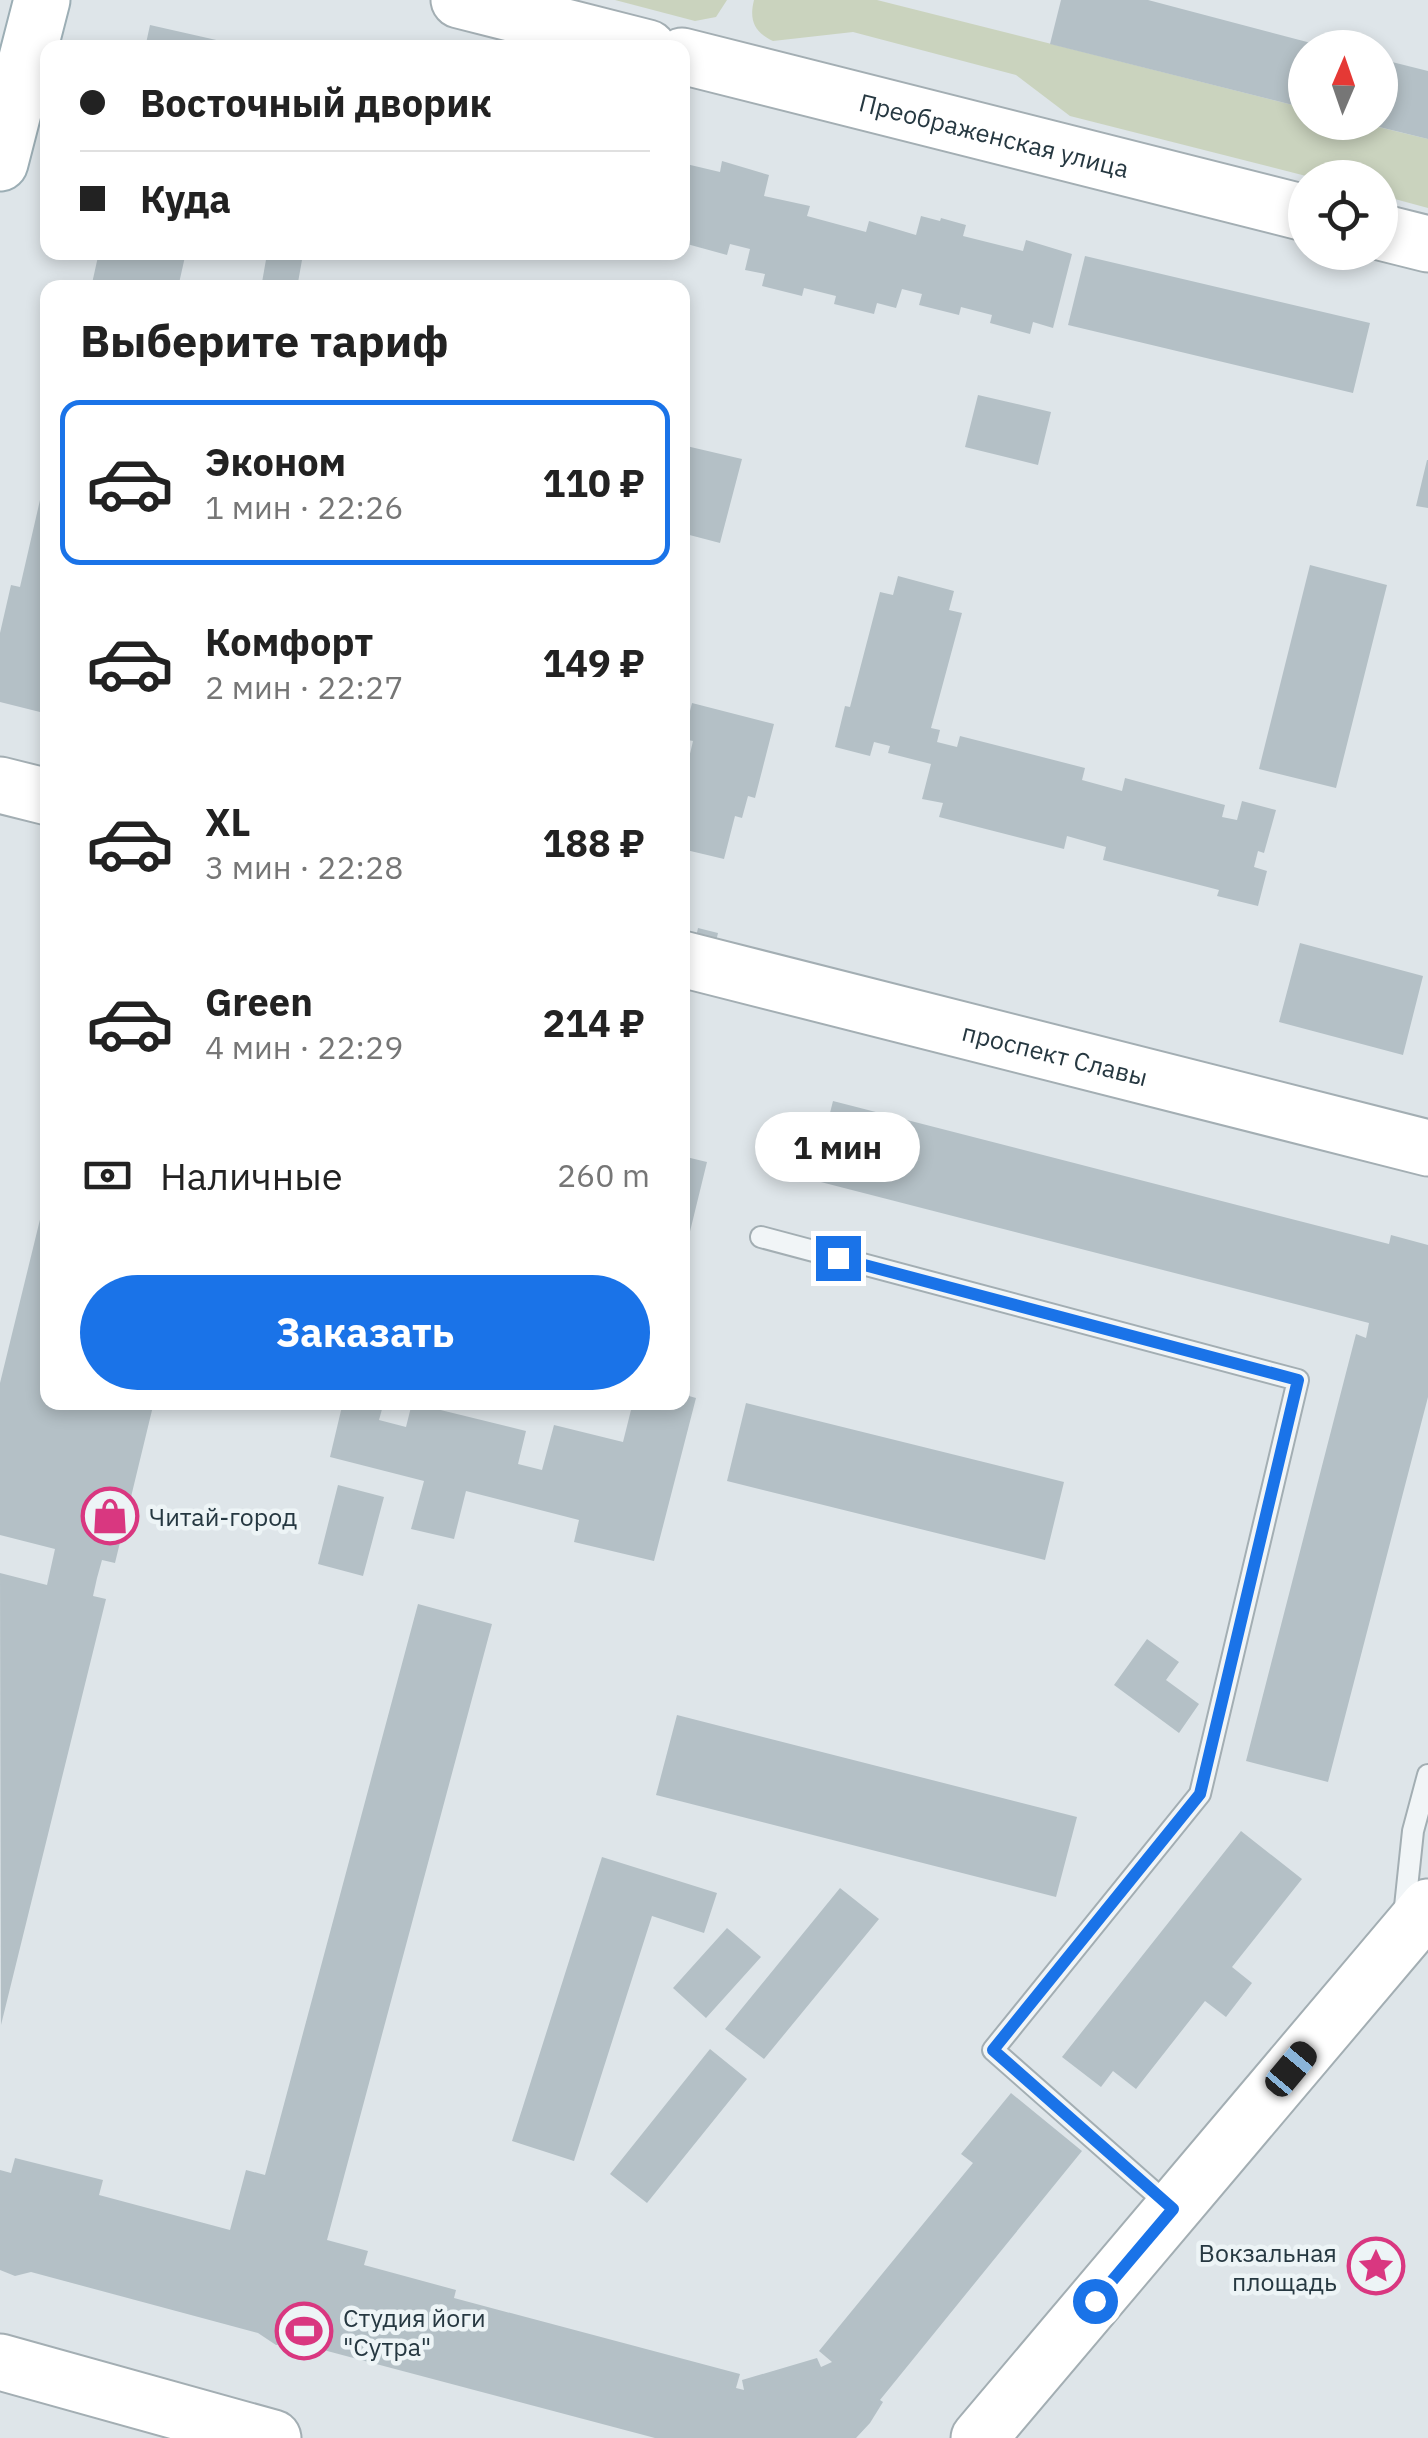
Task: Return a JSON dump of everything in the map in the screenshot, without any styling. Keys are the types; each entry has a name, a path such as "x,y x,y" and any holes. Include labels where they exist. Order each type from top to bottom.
{"main road":[{"path":"0,163 42,0"},
{"path":"459,0 616,40"},
{"name":"Преображенская улица","path":"690,58 1288,209"},
{"path":"1398,236 1428,244"},
{"path":"0,785 40,795"},
{"name":"проспект Славы","path":"690,961 1428,1148"},
{"path":"979,2438 1415,1922"},
{"path":"0,2362 272,2438"}],"lane":[{"path":"762,1237 1298,1380 1200,1794 993,2050 1173,2209"},
{"path":"1415,1922 1413,1831 1428,1775"}],"green space":[{"path":"615,0 727,0 716,17 695,21"},
{"path":"754,0 877,0 1288,104 1288,140 1398,140 1398,132 1428,139 1428,208 1398,200 1398,160 1288,160 1288,171 1070,116 1016,75 853,32 773,41 754,25"}],"building":[{"path":"1061,0 1148,0 1288,37 1288,104 1050,44"},
{"path":"150,25 216,40 147,40"},
{"path":"1398,64 1428,71 1428,139 1398,132"},
{"path":"722,161 769,175 764,196 810,206 807,216 866,232 869,221 916,235 921,216 940,221 941,218 966,225 963,236 1023,251 1026,240 1072,254 1053,328 1033,322 1030,334 990,323 992,315 961,307 959,315 919,305 922,294 902,289 896,308 877,303 874,314 834,304 836,296 804,288 802,296 762,286 765,274 745,270 750,249 730,244 727,255 690,245 690,165 720,172"},
{"path":"1085,256 1370,323 1353,393 1068,325"},
{"path":"97,260 184,260 180,280 93,280"},
{"path":"266,260 302,260 298,280 262,280"},
{"path":"978,395 1051,412 1038,465 965,447"},
{"path":"690,447 742,459 720,543 690,535"},
{"path":"1428,460 1428,508 1416,506"},
{"path":"40,500 40,712 0,702 0,633 11,585 20,587"},
{"path":"1310,565 1387,585 1336,788 1259,769"},
{"path":"898,576 954,591 949,610 962,613 931,728 940,730 937,742 957,747 960,736 1085,768 1082,780 1122,791 1125,778 1225,805 1222,817 1237,820 1242,801 1276,810 1264,853 1258,851 1254,867 1267,871 1258,906 1217,896 1219,890 1103,860 1106,847 1067,836 1064,849 939,817 943,803 922,799 931,764 888,753 890,746 874,742 870,756 835,747 845,706 850,707 880,592 893,595"},
{"path":"692,703 774,724 755,798 748,796 742,818 735,816 724,859 690,851"},
{"path":"698,928 718,933 714,950 694,946"},
{"path":"1300,943 1423,976 1403,1055 1279,1022"},
{"path":"833,1101 1389,1244 1391,1235 1428,1245 1428,1397 1328,1782 1246,1761 1356,1334 1366,1338 1369,1323 813,1180"},
{"path":"690,1158 707,1162 690,1231"},
{"path":"40,1220 40,1410 152,1410 115,1563 102,1560 97,1578 93,1596 106,1599 1,2025 0,1573 47,1585 55,1549 0,1535 0,1383"},
{"path":"690,1396 696,1398 654,1561 574,1542 579,1520 466,1491 454,1539 411,1529 424,1481 330,1457 341,1410 382,1410 379,1420 406,1427 410,1410 440,1410 526,1431 518,1464 542,1470 554,1425 623,1442 631,1410 690,1410"},
{"path":"746,1403 1064,1482 1045,1560 727,1481"},
{"path":"338,1485 384,1497 363,1576 318,1564"},
{"path":"418,1604 492,1624 327,2240 368,2251 364,2265 456,2290 454,2298 740,2374 736,2388 744,2390 742,2380 817,2358 821,2367 832,2362 819,2351 973,2163 961,2154 1011,2093 1082,2151 880,2400 883,2402 870,2423 856,2438 655,2438 297,2343 276,2345 258,2333 31,2272 15,2276 0,2270 0,2170 11,2173 15,2158 103,2180 99,2195 230,2230 246,2170 265,2175"},
{"path":"1147,1639 1179,1662 1166,1680 1199,1704 1179,1733 1114,1685"},
{"path":"677,1715 1077,1817 1056,1897 656,1795"},
{"path":"1241,1831 1302,1879 1232,1967 1252,1983 1226,2017 1205,2001 1136,2089 1113,2071 1101,2087 1062,2057"},
{"path":"602,1857 717,1893 704,1933 652,1916 574,2161 512,2141"},
{"path":"840,1888 879,1919 764,2059 725,2029"},
{"path":"727,1928 761,1957 706,2018 673,1988"},
{"path":"710,2049 747,2079 647,2203 610,2174"}],"place":[{"name":"Читай-город","path":"110,1516"},
{"name":"Вокзальная площадь","path":"1376,2266"},
{"name":"Студия йоги \"Сутра\"","path":"304,2331"}],"route":[{"path":"838,1258 1298,1380 1200,1794 993,2050 1173,2209 1095,2301"}]}
